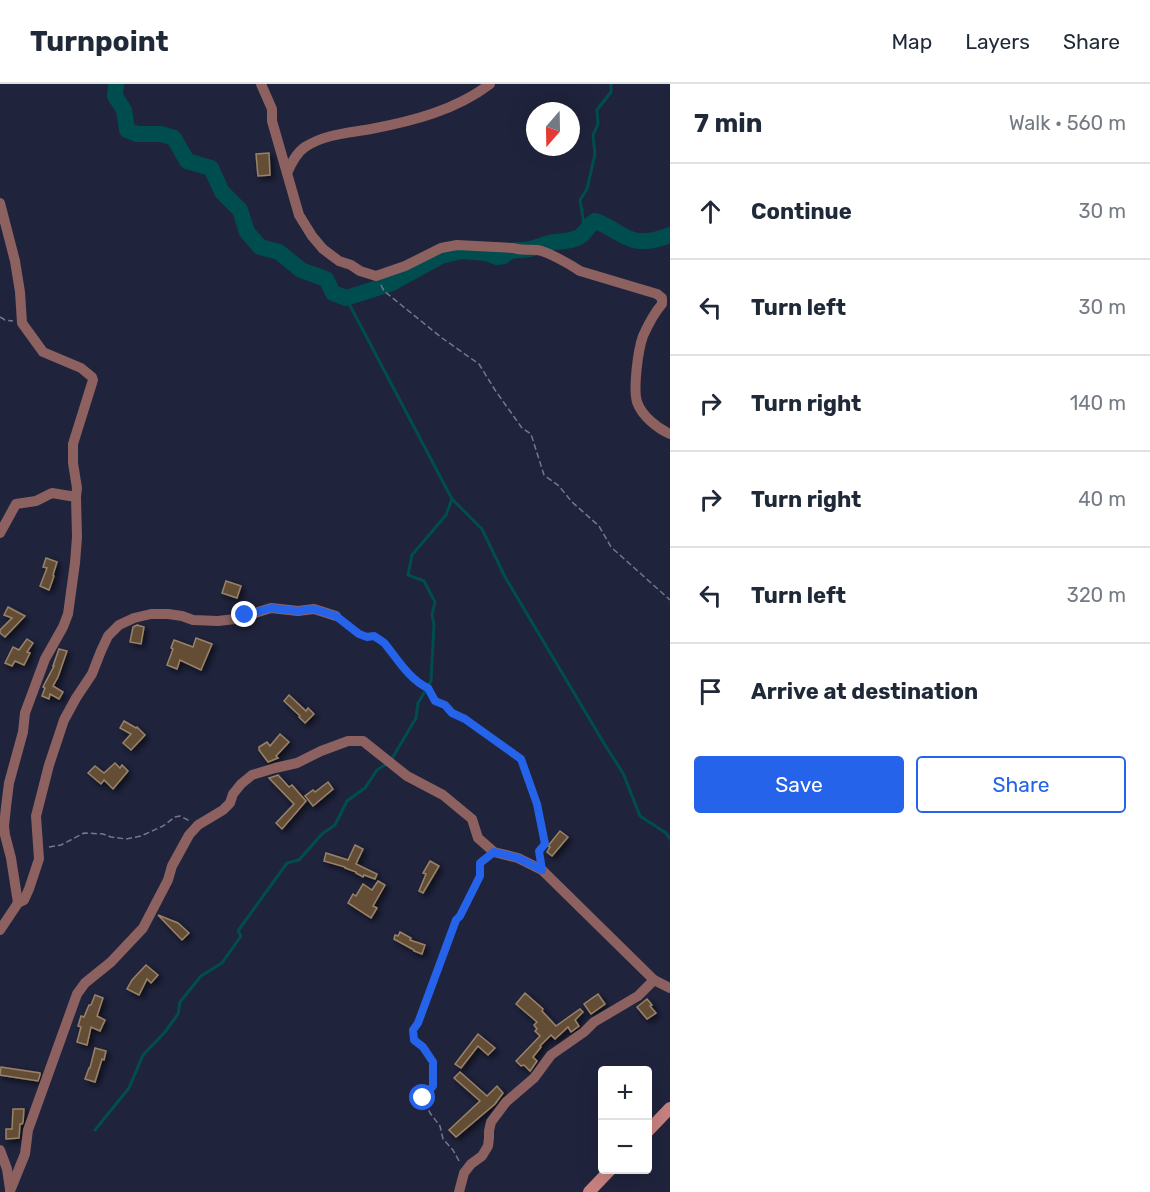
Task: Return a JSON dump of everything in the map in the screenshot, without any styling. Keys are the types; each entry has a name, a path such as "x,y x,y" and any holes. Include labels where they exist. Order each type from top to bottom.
{"street":[{"path":"261,84 272,109 272,121 299,215 312,236 339,261 351,265 360,272 376,276 405,266 441,248 456,245 538,250 580,271 657,294 666,300 657,310 643,337 635,385 637,401 643,412 660,429 670,434"},
{"path":"287,173 294,159 304,147 348,132 434,114 461,102 490,84"},
{"path":"0,203 18,282 22,323 43,352 81,368 93,380 75,435 72,452 77,488 76,545 68,614 45,659 25,713 23,732 9,783 5,835 18,903"},
{"path":"0,533 16,504 36,501 52,493 76,497"},
{"path":"0,930 18,903 24,900 39,859 36,816 64,720 92,674 108,636 119,625 151,614 218,621 235,619 271,608 298,611 314,609 336,616"},
{"path":"10,1191 25,1154 27,1130 77,994 85,983 111,962 143,928 189,835 198,825 223,810 241,784 252,776 297,763 348,741 363,741 407,776 444,795 472,819 478,838 494,852 518,858 542,870 654,981 670,988"},
{"path":"459,1192 464,1173 482,1156 488,1146 491,1122 506,1102 534,1078 547,1059 594,1022 638,996 654,981"},
{"path":"652,1127 670,1108"},
{"path":"0,1150 7,1169 10,1191"},
{"path":"589,1192 606,1174"}],"path":[{"path":"376,276 384,291 442,338 479,364 522,428 531,434 544,475 560,486 572,502 599,526 611,547 670,600"},
{"path":"0,317 22,323"},
{"path":"336,616 359,634 367,637 374,636 385,644 400,664 428,688 435,701 445,705 452,713 465,719 521,759 537,804 545,844 539,851 542,870"},
{"path":"39,848 62,845 84,833 126,839 141,836 180,816 198,825"},
{"path":"464,1173 453,1150 443,1139 440,1126 430,1113 423,1098 433,1086 433,1062 423,1047 414,1040 413,1030 418,1023 456,920 480,876 480,863 494,852"}],"building":[{"path":"269,153 270,175 258,176 256,154"},
{"path":"46,558 57,562 49,590 40,586 47,568 43,567"},
{"path":"226,581 241,586 237,598 222,593"},
{"path":"8,607 25,616 5,637 0,630 12,618 4,615"},
{"path":"137,625 144,627 141,644 130,642 133,627"},
{"path":"196,638 212,644 201,670 180,660 177,669 167,665 174,640 193,647"},
{"path":"27,639 33,643 27,652 30,653 24,665 15,661 12,666 5,663 13,647 19,650"},
{"path":"59,649 67,651 53,686 63,692 59,699 50,694 49,699 42,696 45,688 43,687 54,666"},
{"path":"289,695 306,711 308,708 314,714 305,723 284,701"},
{"path":"124,721 137,727 145,735 131,750 123,743 131,734 120,728"},
{"path":"280,734 289,742 276,756 278,758 268,762 259,747 267,742 270,746"},
{"path":"115,763 120,768 122,765 128,771 113,789 104,780 101,784 88,773 95,766 104,773"},
{"path":"278,775 289,787 292,785 306,801 282,829 276,823 294,804 269,778"},
{"path":"328,782 333,789 313,806 305,796"},
{"path":"560,831 568,837 552,856 547,852 550,847 548,846"},
{"path":"355,845 363,849 356,864 377,874 375,879 364,875 363,877 345,867 324,861 326,853 348,860"},
{"path":"430,861 439,866 423,893 419,891 426,874 423,873"},
{"path":"378,881 385,885 373,906 377,908 371,918 348,903 353,894 356,896 363,884 372,890"},
{"path":"158,915 178,923 189,933 182,940"},
{"path":"400,932 411,938 410,940 425,945 422,954 394,939 395,935 398,936"},
{"path":"146,965 158,975 151,983 147,979 139,995 127,989"},
{"path":"525,993 543,1009 542,1011 556,1026 580,1009 583,1012 575,1020 579,1026 571,1032 568,1027 555,1039 551,1035 540,1046 533,1057 537,1061 530,1071 516,1061 540,1036 535,1031 537,1029 534,1025 537,1022 516,1004"},
{"path":"598,994 605,1004 591,1014 584,1004"},
{"path":"95,995 103,998 97,1016 105,1020 100,1031 91,1027 87,1045 77,1042 81,1027 78,1026 81,1016 84,1017"},
{"path":"647,999 656,1013 647,1019 637,1007"},
{"path":"478,1034 495,1048 488,1055 478,1046 461,1068 455,1064"},
{"path":"95,1048 106,1051 95,1082 85,1079"},
{"path":"1,1067 40,1073 40,1075 38,1081 0,1075"},
{"path":"460,1072 487,1096 497,1086 503,1093 495,1104 456,1137 449,1130 480,1101 454,1078"},
{"path":"13,1109 24,1109 23,1122 20,1124 19,1138 6,1139 6,1129 12,1129"}],"waterway":[{"path":"116,84 115,96 124,110 127,130 137,134 161,134 174,138 187,161 211,168 222,192 240,210 247,232 260,247 279,252 301,270 326,279 333,293 346,298 390,284 441,256 461,251 487,253 497,257 504,256 512,251 575,239 595,221 633,240 651,241 670,235"},
{"path":"585,230 580,200 587,189 595,154 593,135 598,124 597,110 611,92 611,84"},
{"path":"346,298 452,499 482,529 505,577 623,773 640,816 666,833 670,839"},
{"path":"95,1130 129,1088 143,1055 178,1014 180,1002 201,976 222,963 241,936 238,931 287,863 299,860 322,834 335,825 347,801 365,788 377,770 390,762 416,718 418,703 431,681 434,624 432,615 435,602 424,581 408,575 412,555 446,515 452,499"}],"route":[{"path":"245,615 271,608 298,611 314,609 336,616 359,634 367,637 374,636 385,644 400,664 428,688 435,701 445,705 452,713 465,719 521,759 537,804 545,844 539,851 542,870 518,858 494,852 480,863 480,876 456,920 418,1023 413,1030 414,1040 423,1047 433,1062 433,1086 423,1098"}]}
